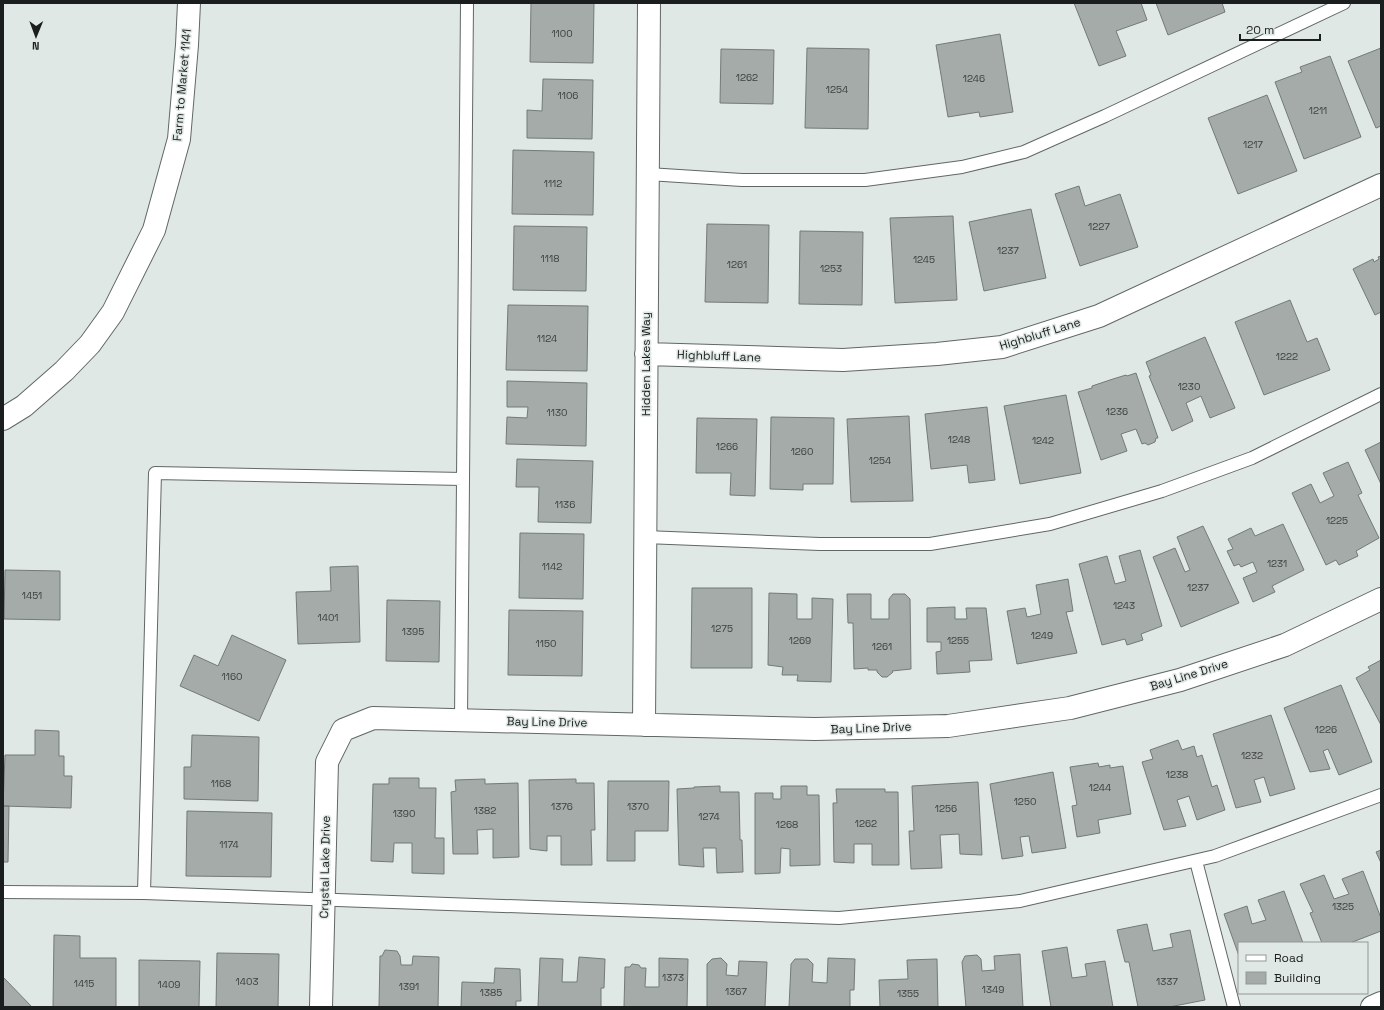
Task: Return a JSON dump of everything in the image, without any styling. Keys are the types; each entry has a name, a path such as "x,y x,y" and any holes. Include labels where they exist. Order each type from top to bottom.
{"street":[{"name":"Farm to Market 1141","path":"3,419 24,406 64,371 90,344 113,312 154,230 179,139 189,3"},
{"name":"Hidden Lakes Way","path":"644,725 649,3"},
{"name":"Highbluff Lane","path":"646,354 843,360 937,354 1002,346 1099,316 1381,185"},
{"name":"Bay Line Drive","path":"343,730 373,718 815,730 948,726 1070,708 1180,680 1285,644 1381,599"},
{"name":"Crystal Lake Drive","path":"321,1007 327,762 343,730"},
{"path":"1372,1007 1381,1003"}],"lane":[{"path":"461,720 467,3"},
{"path":"648,174 742,180 865,180 962,167 1024,152 1105,116 1344,3"},
{"path":"645,537 820,544 930,544 1050,524 1162,491 1252,458 1381,394"},
{"path":"144,893 155,473 463,478"},
{"path":"3,892 144,893 839,918 1020,901 1215,856 1381,795"},
{"path":"1196,861 1234,1007"}],"building":[{"path":"531,3 594,3 593,63 530,62"},
{"path":"1074,3 1141,3 1147,20 1116,31 1126,56 1099,66"},
{"path":"1156,3 1222,3 1225,12 1168,35"},
{"path":"1000,34 1013,112 980,117 979,112 948,117 936,45"},
{"path":"807,48 869,49 868,129 805,128"},
{"path":"1381,48 1381,126 1376,128 1348,61"},
{"path":"721,49 774,50 773,104 720,103"},
{"path":"1330,56 1361,137 1304,159 1275,82 1302,72 1300,67"},
{"path":"543,79 593,80 592,139 527,138 527,110 542,111"},
{"path":"1267,95 1297,171 1238,194 1208,118"},
{"path":"513,150 594,152 593,215 512,214"},
{"path":"1079,186 1085,206 1120,194 1138,247 1080,266 1055,194"},
{"path":"1031,209 1046,278 984,291 969,222"},
{"path":"953,216 957,300 895,303 890,218"},
{"path":"707,224 769,225 768,303 705,302"},
{"path":"514,226 587,227 586,291 513,290"},
{"path":"800,231 863,232 862,305 799,304"},
{"path":"1381,256 1381,312 1375,315 1353,269 1373,259 1374,262"},
{"path":"1290,300 1307,342 1317,338 1330,370 1264,395 1235,322"},
{"path":"508,305 588,306 587,371 506,370"},
{"path":"1205,337 1235,408 1210,418 1201,396 1186,403 1193,421 1172,431 1149,376 1151,375 1146,362"},
{"path":"1136,373 1158,438 1156,438 1155,442 1148,445 1145,443 1142,444 1136,429 1121,434 1127,451 1101,460 1078,392 1113,379"},
{"path":"507,381 587,383 586,446 506,444 507,417 527,418 528,407 507,407"},
{"path":"1066,395 1081,473 1020,484 1004,406"},
{"path":"987,407 995,480 969,483 967,465 931,469 925,414"},
{"path":"909,416 913,501 851,502 847,419"},
{"path":"771,417 834,418 833,484 803,484 803,490 770,489"},
{"path":"697,418 757,419 755,496 730,495 731,473 696,473"},
{"path":"1381,442 1381,484 1365,450"},
{"path":"517,459 593,461 591,523 538,522 539,487 516,487"},
{"path":"1348,462 1362,493 1358,495 1379,538 1356,551 1358,556 1339,565 1336,560 1326,565 1292,493 1311,484 1320,503 1334,496 1323,473"},
{"path":"1283,524 1304,570 1272,586 1275,592 1253,602 1243,578 1257,572 1253,562 1241,567 1239,564 1234,566 1227,551 1233,549 1228,539 1251,528 1255,536"},
{"path":"1203,526 1239,603 1181,627 1153,557 1175,548 1185,572 1190,570 1177,537"},
{"path":"520,533 584,534 583,599 519,598"},
{"path":"1140,550 1162,626 1141,634 1143,640 1127,645 1125,639 1102,645 1079,564 1107,556 1115,584 1126,581 1119,556"},
{"path":"358,566 360,642 298,644 296,592 331,591 330,567"},
{"path":"5,570 60,571 60,620 4,619"},
{"path":"1068,579 1073,611 1066,612 1077,653 1017,664 1007,611 1025,608 1027,617 1041,614 1036,585"},
{"path":"692,588 752,588 752,668 691,668"},
{"path":"769,593 797,594 797,619 812,619 812,598 833,599 831,682 797,681 798,675 782,675 783,667 768,665"},
{"path":"847,594 871,594 871,619 889,619 889,599 893,594 905,594 910,599 911,669 892,671 893,672 887,677 882,677 877,670 868,670 868,668 854,669 853,623 848,623"},
{"path":"387,600 440,601 439,662 386,661"},
{"path":"955,607 955,619 967,619 966,608 986,608 992,660 969,661 970,672 937,674 936,652 941,651 941,642 927,642 927,608"},
{"path":"509,610 583,611 582,676 508,675"},
{"path":"232,635 286,660 259,721 180,686 194,655 218,666"},
{"path":"1381,660 1381,725 1356,678 1370,670 1368,667"},
{"path":"1341,685 1372,762 1339,775 1328,749 1323,751 1330,769 1310,772 1284,708"},
{"path":"1271,715 1295,789 1270,796 1264,777 1254,780 1261,802 1236,808 1213,734"},
{"path":"35,730 59,731 59,756 64,756 64,776 72,776 71,808 3,806 5,755 35,755"},
{"path":"192,735 259,737 258,801 184,799 184,767 191,767"},
{"path":"1178,740 1182,750 1194,746 1197,757 1202,755 1212,787 1217,785 1225,810 1197,820 1189,796 1177,800 1186,826 1164,830 1142,762 1153,759 1150,750"},
{"path":"1098,763 1099,767 1110,765 1110,768 1123,766 1131,814 1098,820 1100,833 1077,837 1072,806 1077,805 1070,767"},
{"path":"1053,772 1066,848 1032,853 1029,836 1020,837 1023,856 1002,859 990,784"},
{"path":"389,778 419,778 419,788 436,788 435,838 444,838 444,874 412,873 412,843 394,843 393,862 371,861 373,784 389,784"},
{"path":"485,779 485,784 518,783 519,857 493,858 493,829 477,830 478,854 453,854 451,792 456,791 455,780"},
{"path":"576,779 576,783 594,783 595,830 591,830 592,865 561,865 561,836 547,836 547,851 530,849 529,780"},
{"path":"608,781 669,781 668,831 635,831 635,861 607,861"},
{"path":"978,782 982,855 960,854 959,834 940,835 942,868 911,869 909,831 914,831 912,786"},
{"path":"720,786 720,792 739,792 740,840 742,840 743,872 717,873 716,848 703,848 704,867 679,865 677,789"},
{"path":"781,786 807,786 807,795 819,795 820,865 790,866 790,849 781,848 780,873 755,874 755,793 773,793 773,799 781,799"},
{"path":"836,789 885,789 885,792 898,792 899,865 872,865 872,844 854,844 854,863 834,862 833,803 837,803"},
{"path":"3,806 9,806 8,862 3,862"},
{"path":"187,811 272,813 271,877 186,876"},
{"path":"1381,850 1381,863 1376,852"},
{"path":"1363,871 1381,918 1381,931 1353,942 1322,942 1310,913 1313,912 1300,884 1324,875 1334,899 1349,894 1342,879"},
{"path":"1284,891 1303,942 1238,942 1238,953 1224,914 1247,906 1252,924 1266,920 1258,900"},
{"path":"1147,924 1153,951 1173,947 1170,934 1190,930 1205,1000 1169,1007 1138,1007 1129,962 1125,962 1117,930"},
{"path":"54,935 80,936 80,958 116,958 116,1007 53,1007"},
{"path":"1067,947 1072,978 1087,976 1085,964 1105,961 1113,1007 1051,1007 1042,951"},
{"path":"385,950 397,951 400,956 401,965 412,965 413,956 439,957 438,1007 379,1007 380,956 382,956"},
{"path":"217,953 279,954 278,1007 216,1007"},
{"path":"1020,954 1023,1007 966,1007 962,962 965,956 977,955 981,959 982,971 995,970 994,956"},
{"path":"579,957 605,959 604,988 601,988 601,1007 538,1007 540,958 563,959 562,982 577,982"},
{"path":"659,958 688,959 687,1007 624,1007 625,967 630,967 632,964 639,965 641,968 646,968 645,987 659,987"},
{"path":"721,958 727,964 726,975 738,976 739,961 767,962 765,1007 707,1007 707,964 712,959"},
{"path":"828,958 855,959 854,990 850,990 850,1007 789,1007 791,964 795,959 808,959 813,964 812,982 827,983"},
{"path":"937,959 938,1007 880,1007 879,980 908,979 907,960"},
{"path":"139,960 200,961 199,1007 139,1007"},
{"path":"495,968 520,969 521,1001 516,1001 516,1007 461,1007 462,982 494,983"},
{"path":"3,977 32,1007 3,1007"}]}
